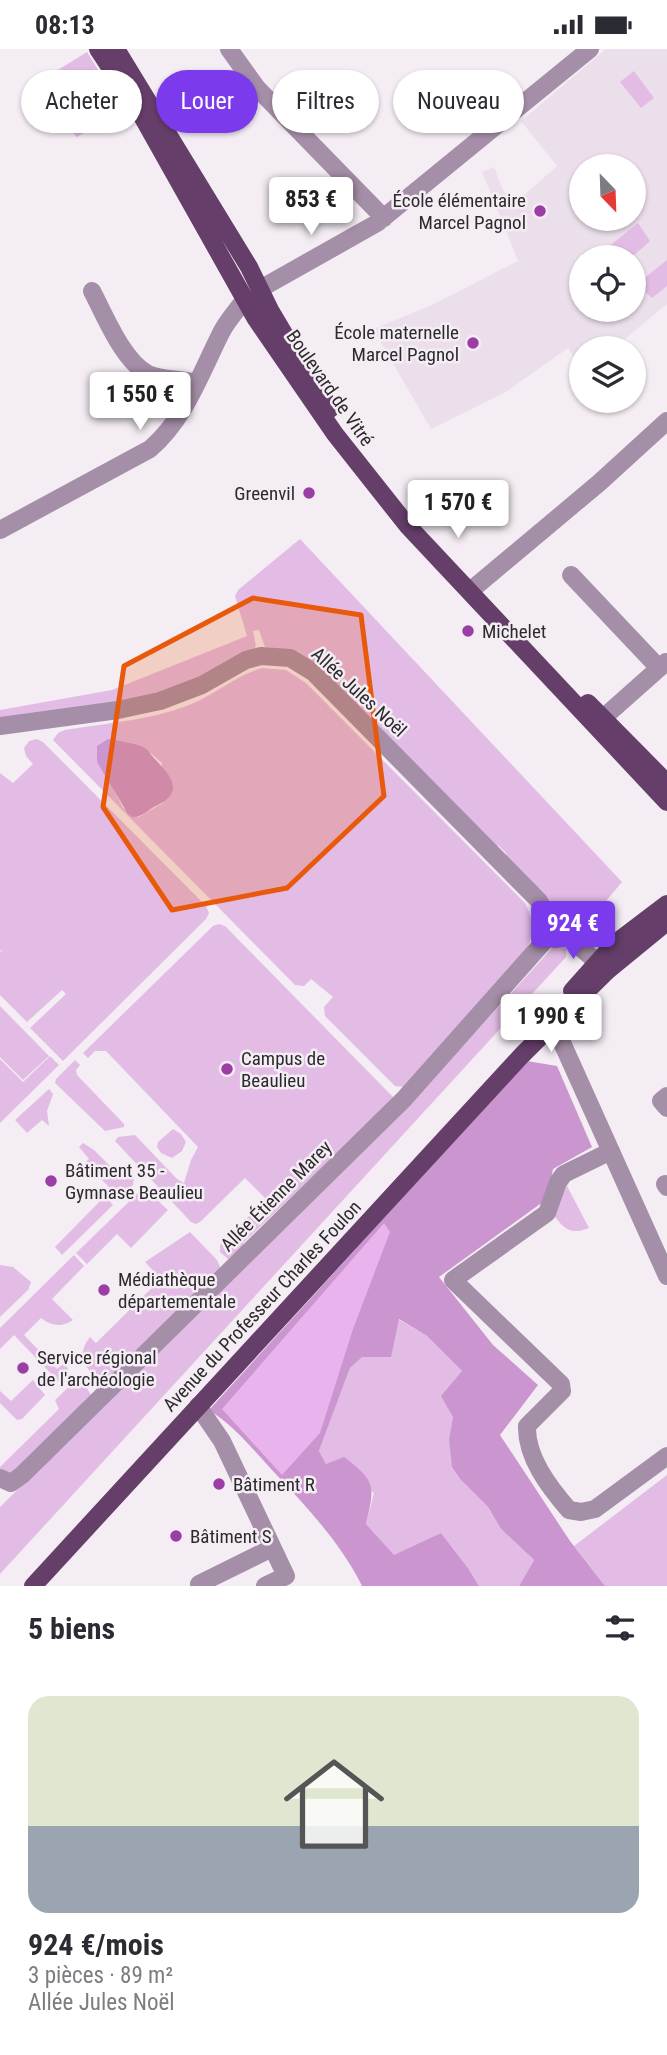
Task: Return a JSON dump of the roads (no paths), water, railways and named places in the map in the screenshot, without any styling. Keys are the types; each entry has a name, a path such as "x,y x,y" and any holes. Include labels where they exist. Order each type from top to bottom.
{"main road":[{"name":"Boulevard de Vitré","path":"98,49 142,115 244,299 335,434 393,509 667,802"},
{"name":"Boulevard de Vitré","path":"116,49 249,267 294,350 357,450 417,524 667,783"},
{"path":"244,299 260,289"},
{"name":"Avenue du Professeur Charles Foulon","path":"602,967 613,945 667,904"},
{"name":"Avenue du Professeur Charles Foulon","path":"33,1586 522,1055 531,1038 552,1021 602,967 667,922"}],"street":[{"path":"229,49 257,88 384,218"},
{"path":"260,289 384,218 590,49"},
{"path":"92,291 130,360 149,375 197,383"},
{"path":"0,530 150,449 172,428 224,328 244,299"},
{"path":"476,586 599,483 667,421"},
{"path":"571,575 663,665 603,718"},
{"name":"Allée Jules Noël","path":"0,726 118,710 160,701 202,685 253,657 271,655 297,660 311,670 538,900 549,917 563,919 566,926 556,935"},
{"path":"556,935 602,967"},
{"name":"Allée Étienne Marey","path":"10,1482 404,1099 556,935"},
{"path":"552,1021 611,1151 658,1237 667,1276"},
{"path":"667,1096 661,1101 667,1108"},
{"path":"611,1151 564,1174 558,1182 547,1213 453,1280 561,1384 562,1391 527,1426 527,1441 533,1457 569,1510 581,1512 595,1509 667,1456"},
{"path":"198,1406 222,1441 286,1576 265,1586"},
{"path":"199,1584 272,1548"}],"place":[{"name":"École élémentaire Marcel Pagnol","path":"540,211"},
{"name":"École maternelle Marcel Pagnol","path":"473,343"},
{"name":"Greenvil","path":"309,493"},
{"name":"Michelet","path":"468,631"},
{"name":"Campus de Beaulieu","path":"227,1069"},
{"name":"Bâtiment 35 - Gymnase Beaulieu","path":"51,1181"},
{"name":"Médiathèque départementale","path":"104,1290"},
{"name":"Service régional de l'archéologie","path":"23,1368"},
{"name":"Bâtiment R","path":"219,1484"},
{"name":"Bâtiment S","path":"176,1536"}]}
